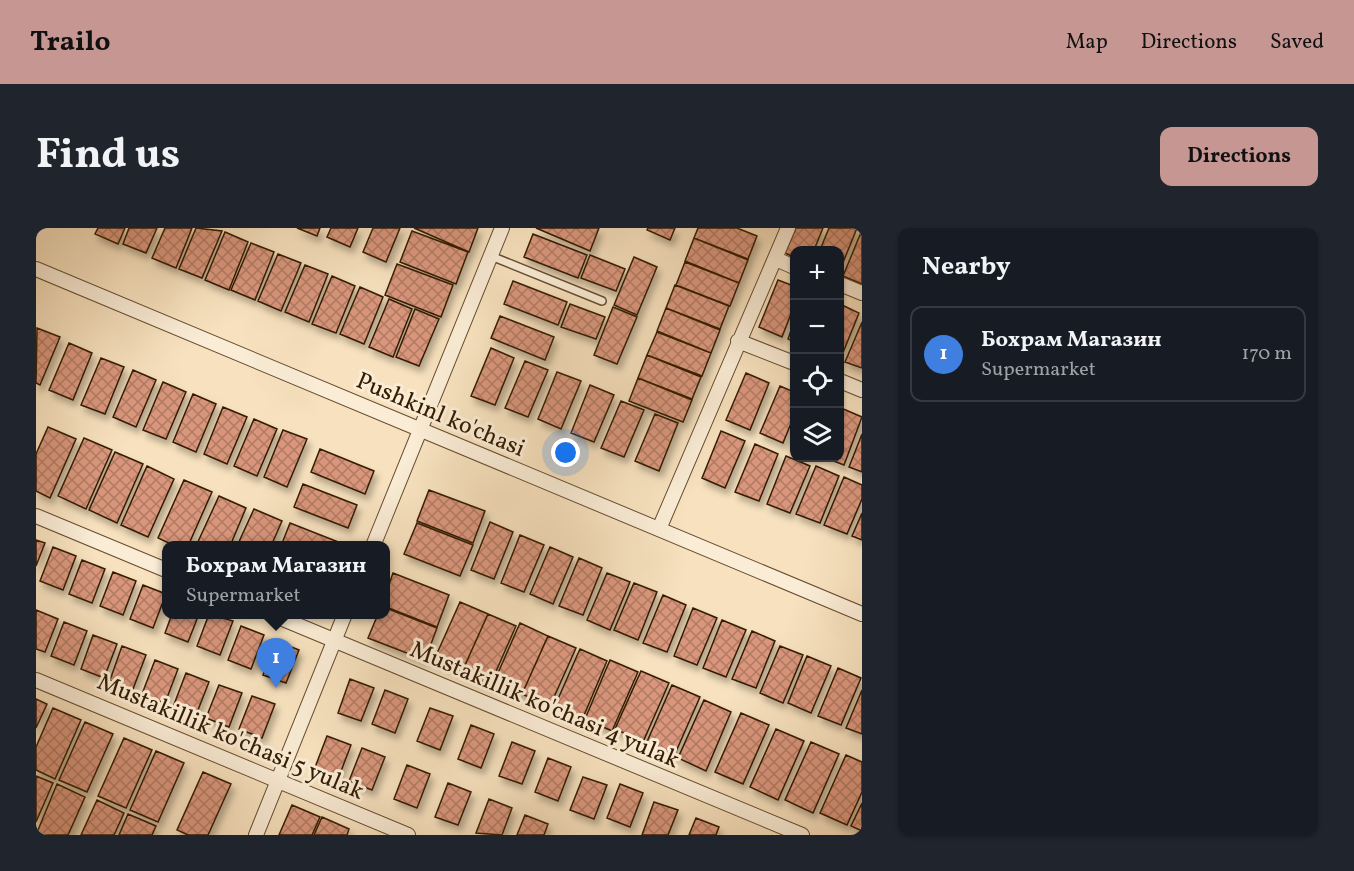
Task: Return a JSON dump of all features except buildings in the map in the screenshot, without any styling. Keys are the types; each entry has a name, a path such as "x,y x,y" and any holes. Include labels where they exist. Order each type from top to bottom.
{"street":[{"path":"375,541 502,228"},
{"path":"659,529 788,228"},
{"path":"776,259 790,265"},
{"name":"Pushkinl ko'chasi","path":"36,269 862,614"},
{"path":"844,286 862,293"},
{"path":"738,341 790,361"},
{"path":"844,383 862,390"},
{"path":"36,516 162,568"},
{"name":"Mustakillik ko'chasi 4 yulak","path":"281,619 802,835"},
{"path":"256,835 343,619"},
{"name":"Mustakillik ko'chasi 5 yulak","path":"36,680 408,835"}],"lane":[{"path":"491,256 602,302"}],"place":[{"name":"Бохрам Магазин","path":"276,688"}]}
